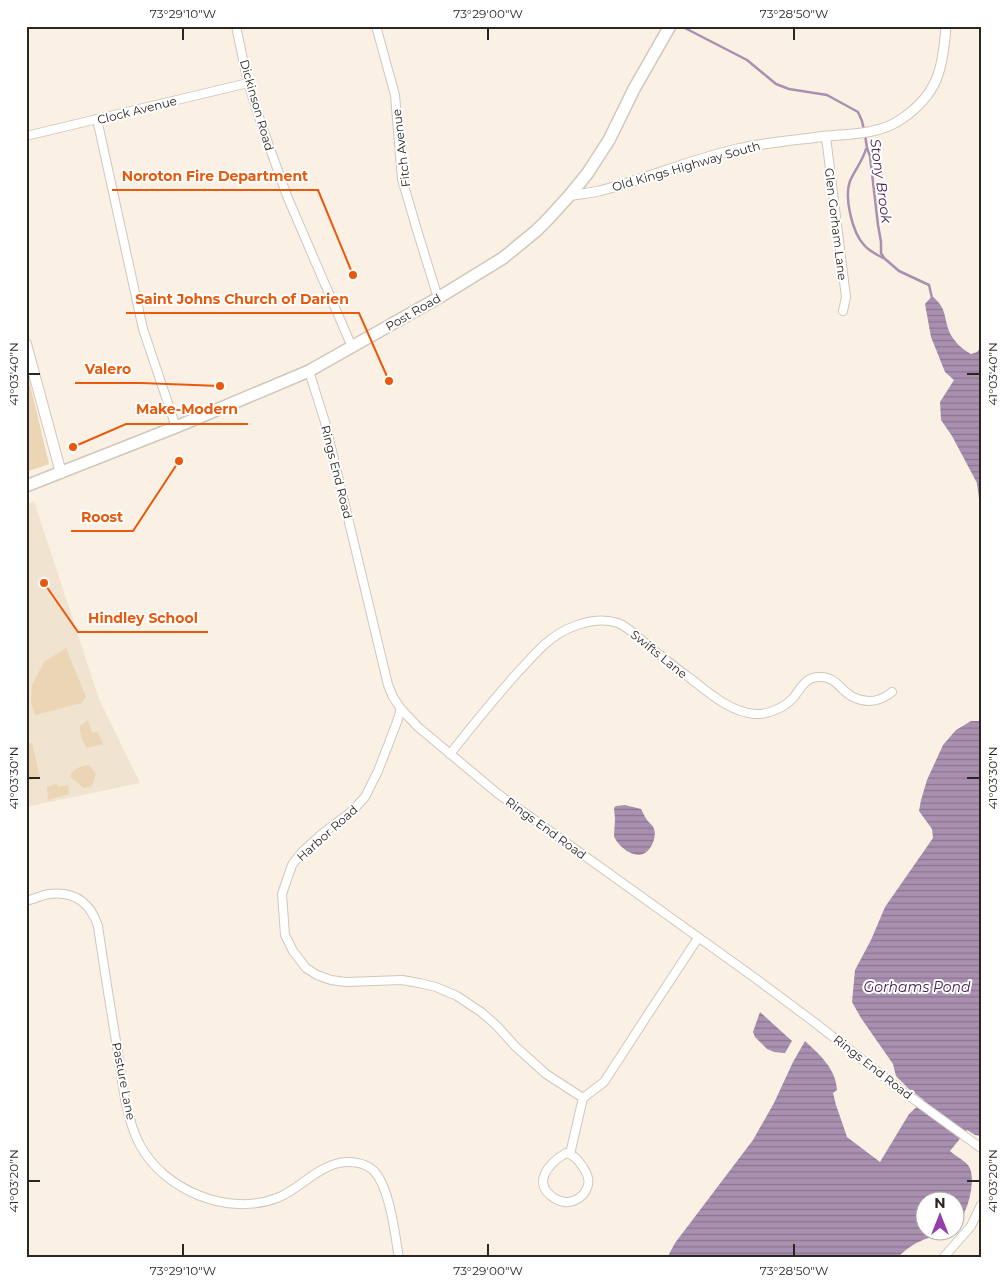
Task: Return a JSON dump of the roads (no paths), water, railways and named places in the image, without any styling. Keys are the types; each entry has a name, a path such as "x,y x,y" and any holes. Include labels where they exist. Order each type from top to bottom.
{"main road":[{"name":"Post Road","path":"26,486 176,427 308,371 438,298 503,258 536,231 570,196 587,174 609,140 634,89 670,26"},
{"path":"26,344 61,472"}],"street":[{"name":"Dickinson Road","path":"236,26 248,83 262,129 287,196 352,347"},
{"name":"Fitch Avenue","path":"376,26 394,96 402,178 438,298"},
{"name":"Old Kings Highway South","path":"570,196 599,191 736,149 771,142 868,132 880,129 901,119 930,93 941,66 946,26"},
{"name":"Clock Avenue","path":"26,136 248,83"},
{"path":"97,119 143,329 176,427"},
{"name":"Glen Gorham Lane","path":"826,136 846,297 843,311"},
{"name":"Rings End Road","path":"308,371 325,422 388,685 393,698 401,709 418,726 497,793 814,1022 901,1090 981,1148"},
{"name":"Swifts Lane","path":"450,754 502,690 545,644 571,628 594,621 620,624 705,690 729,706 745,712 757,714 775,710 790,701 803,683 814,678 824,677 831,679 854,697 866,700 876,701 892,692"},
{"name":"Harbor Road","path":"401,709 378,771 365,797 351,812 323,833 301,853 292,865 282,894 285,935 293,951 306,968 331,980 346,982 411,981 436,987 457,996 496,1025 515,1046 546,1074 583,1098"},
{"name":"Pasture Lane","path":"26,901 47,894 66,894 84,902 94,915 98,926 126,1105 139,1144 149,1159 163,1174 184,1188 203,1197 228,1204 248,1204 266,1202 278,1198 328,1166 338,1163 356,1162 373,1170 385,1188 399,1258"},
{"path":"570,1154 583,1098 604,1082 698,938"},
{"path":"566,1154 570,1154 580,1162 589,1184 582,1197 572,1202 564,1202 550,1195 545,1188 544,1180 546,1171 551,1164 566,1154"},
{"path":"943,1258 971,1226 981,1205"}],"water":[{"path":"932,296 942,308 949,331 958,344 971,354 977,352 981,347 981,514 977,483 952,436 941,420 940,402 954,380 945,372 931,337 925,304"},
{"name":"Gorhams Pond","path":"971,721 981,721 981,1136 967,1130 950,1151 968,1165 972,1175 970,1195 964,1213 964,1192 914,1192 914,1242 918,1242 897,1258 667,1258 675,1243 753,1140 805,1041 826,1063 834,1075 837,1090 833,1093 847,1137 880,1162 909,1114 924,1100 896,1076 893,1064 852,1002 855,970 871,940 885,907 933,838 932,829 919,811 921,800 927,780 943,745 956,730"},
{"path":"625,805 641,809 655,832 653,843 649,850 643,854 634,854 626,850 618,843 614,836 614,808"},
{"path":"760,1012 792,1041 785,1053 767,1049 755,1037 753,1032"}],"waterway":[{"name":"Stony Brook","path":"681,26 747,60 776,84 789,89 827,95 858,112 864,130"},
{"name":"Stony Brook","path":"865,135 870,156 881,253 899,271 929,285 932,298"},
{"path":"866,149 848,188 850,214 856,232 864,245 883,258"}],"place":[{"name":"Noroton Fire Department","path":"353,275"},
{"name":"Saint Johns Church of Darien","path":"389,381"},
{"name":"Valero","path":"220,386"},
{"name":"Make-Modern","path":"73,447"},
{"name":"Roost","path":"179,461"},
{"name":"Hindley School","path":"44,583"}]}
